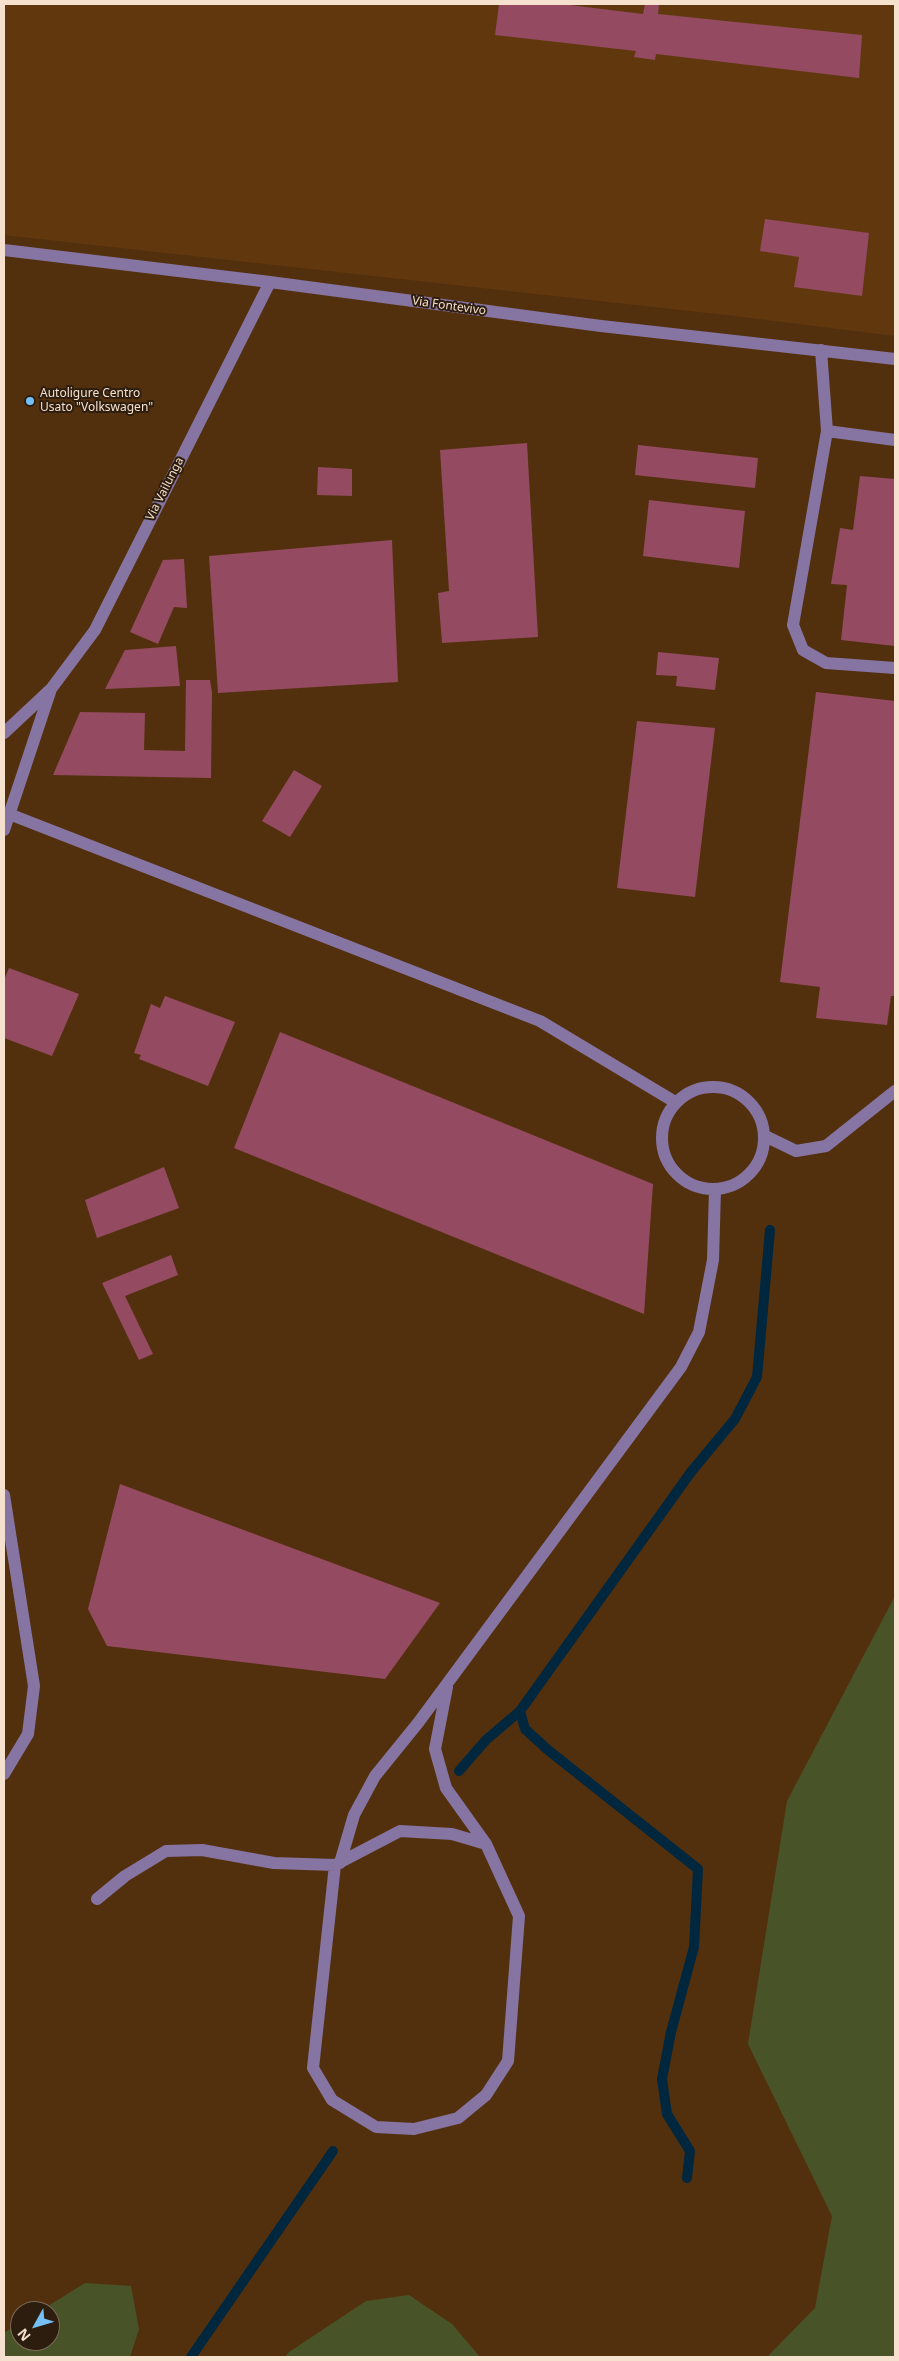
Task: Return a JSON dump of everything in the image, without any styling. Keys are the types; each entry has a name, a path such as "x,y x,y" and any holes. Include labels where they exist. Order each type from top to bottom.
{"street":[{"name":"Via Fontevivo","path":"4,250 270,282 601,326 895,359"},
{"name":"Via Vailunga","path":"4,734 51,690 95,630 270,282"},
{"path":"822,350 827,431 793,625 802,650 826,663 895,668"},
{"path":"827,431 895,440"},
{"name":"Via Vailunga","path":"4,830 51,690"},
{"path":"9,814 540,1021 675,1102"},
{"path":"711,1086 733,1090 748,1100 760,1117 765,1136 761,1158 751,1173 733,1186 715,1190 697,1187 678,1176 665,1158 660,1140 664,1120 675,1102 694,1089 711,1086"},
{"path":"765,1136 796,1152 826,1146 895,1091"},
{"path":"447,1683 435,1749 446,1788 486,1844 519,1916 508,2061 486,2095 458,2118 414,2129 376,2127 332,2100 313,2068 338,1864 354,1815 374,1776 447,1683 681,1367 699,1332 701,1323 713,1260 715,1190"},
{"path":"4,1495 34,1686 28,1734 4,1774"},
{"path":"97,1899 125,1876 166,1851 202,1850 274,1863 338,1864 400,1831 452,1834 486,1844"}],"shaded area":[{"path":"4,4 895,4 895,336 735,316 4,235"}],"green space":[{"path":"895,1596 895,2357 767,2357 815,2308 832,2216 748,2044 787,1801"},
{"path":"85,2283 131,2286 139,2329 130,2357 4,2357 4,2333 10,2329 10,2351 60,2351 60,2301 56,2301"},
{"path":"409,2295 452,2324 480,2357 285,2357 289,2352 366,2301"}],"building":[{"path":"499,4 561,4 643,14 645,4 659,4 658,14 862,35 859,78 656,54 655,60 634,57 636,51 495,35"},
{"path":"765,219 869,233 862,296 794,287 799,257 760,251"},
{"path":"527,443 538,637 442,643 438,593 449,591 440,450"},
{"path":"638,445 758,458 755,488 635,475"},
{"path":"318,467 352,469 352,496 317,495"},
{"path":"860,476 895,479 895,646 841,640 847,585 831,584 840,528 853,530"},
{"path":"649,500 745,511 739,568 643,556"},
{"path":"392,540 398,682 218,693 209,556"},
{"path":"184,559 187,608 174,607 158,644 130,632 163,560"},
{"path":"176,646 180,686 105,689 125,650"},
{"path":"658,652 719,658 715,690 676,686 677,676 656,675"},
{"path":"186,680 210,680 212,692 211,778 53,775 80,712 145,713 144,750 185,751"},
{"path":"816,692 895,701 895,996 891,996 887,1025 816,1018 820,987 780,982"},
{"path":"637,721 715,728 695,897 617,888"},
{"path":"294,770 322,786 290,837 262,821"},
{"path":"9,968 79,994 52,1056 4,1038 4,980"},
{"path":"165,996 235,1022 208,1086 139,1059 141,1055 134,1053 151,1004 160,1008"},
{"path":"280,1032 653,1184 644,1314 234,1148"},
{"path":"164,1167 179,1208 97,1238 85,1200"},
{"path":"171,1255 178,1275 125,1296 153,1354 139,1360 102,1283"},
{"path":"120,1484 440,1603 385,1679 107,1646 88,1609"}],"waterway":[{"path":"459,1771 486,1740 520,1711 691,1472 735,1419 757,1377 770,1230"},
{"path":"520,1711 525,1729 548,1750 698,1869 694,1947 671,2032 662,2079 667,2114 690,2151 687,2178"},
{"path":"191,2357 333,2151"}],"place":[{"name":"Autoligure Centro Usato \"Volkswagen\"","path":"30,401"}]}
